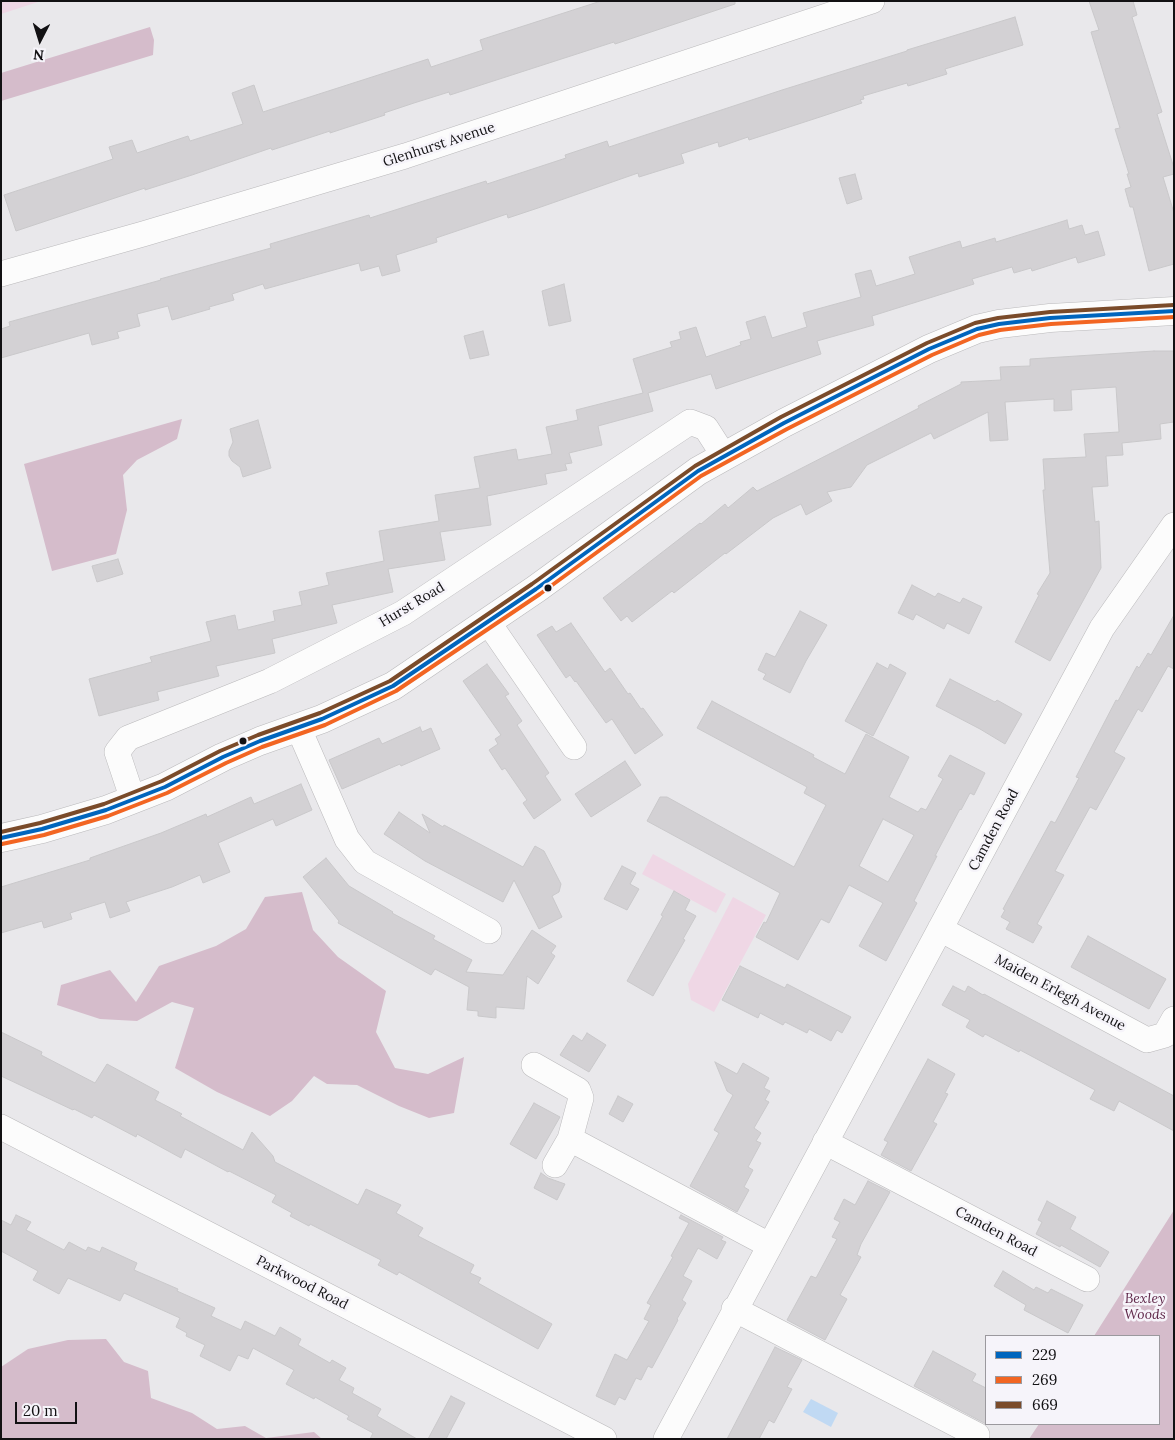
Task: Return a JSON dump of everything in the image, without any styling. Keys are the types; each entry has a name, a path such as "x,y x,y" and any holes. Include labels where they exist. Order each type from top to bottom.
{"main road":[{"path":"1,838 98,812 133,800 223,757 322,719 393,686 610,536 680,483 724,456 897,364 945,342 978,329 1021,320 1174,311"}],"street":[{"name":"Glenhurst Avenue","path":"1,274 405,156 872,1"},
{"name":"Hurst Road","path":"133,800 117,752 128,738 270,681 403,613 690,422 706,428 724,456"},
{"name":"Camden Road","path":"666,1439 734,1309 1102,628 1174,525"},
{"path":"488,622 574,747"},
{"path":"298,727 347,839 365,862 489,931"},
{"name":"Maiden Erlegh Avenue","path":"940,929 1147,1040 1165,1034 1174,1019"},
{"path":"534,1064 578,1090 581,1098 570,1140 555,1165"},
{"name":"Parkwood Road","path":"1,1128 604,1439"},
{"path":"570,1140 769,1245"},
{"name":"Camden Road","path":"825,1142 1087,1279"},
{"path":"734,1309 977,1434"}],"shaded area":[{"path":"1,1 41,1 1,14"},
{"path":"653,854 726,894 716,913 642,874"},
{"path":"733,897 766,915 714,1012 691,1000 688,984"}],"green space":[{"path":"150,27 154,40 153,55 1,101 1,73"},
{"path":"182,419 177,439 137,460 123,475 127,510 116,554 52,571 24,464"},
{"path":"302,892 313,930 338,957 386,991 376,1032 395,1068 428,1074 464,1057 454,1113 429,1118 399,1106 357,1085 327,1084 314,1076 292,1101 270,1116 217,1092 175,1068 194,1008 172,1002 137,1021 100,1019 57,1005 61,985 110,970 136,1002 159,966 216,946 246,929 265,897"},
{"name":"Bexley Woods","path":"1174,1210 1174,1439 1029,1439 1038,1425 1160,1425 1160,1335 1095,1335"},
{"path":"106,1339 124,1362 148,1371 151,1398 192,1413 217,1429 245,1426 266,1438 314,1432 322,1439 1,1439 1,1367 28,1349 68,1340"}],"water":[{"path":"811,1399 838,1413 831,1427 803,1412"}],"building":[{"path":"601,1 735,1 735,4 615,44 614,42 450,95 449,92 414,103 384,113 385,115 330,133 330,131 272,150 271,148 16,231 4,195 113,159 109,147 132,140 137,153 188,136 190,141 243,124 232,93 254,85 263,112 428,59 431,67 483,50 480,40"},
{"path":"1089,1 1133,1 1137,15 1132,17 1162,112 1157,114 1174,168 1174,174 1163,177 1174,213 1174,264 1149,271 1133,207 1130,207 1125,189 1131,187 1127,174 1129,174 1115,129 1120,128 1091,32 1099,30"},
{"path":"1015,17 1023,45 945,69 947,74 908,86 907,83 863,96 864,99 860,100 862,103 749,140 748,137 719,147 718,142 681,154 684,163 639,177 638,173 508,218 507,214 436,238 437,242 396,255 400,271 382,276 379,266 361,271 359,263 265,289 263,284 232,294 234,300 172,320 168,306 137,314 140,326 117,332 119,338 92,345 89,333 1,358 1,329 10,326 9,322 271,248 270,244 369,215 370,218 486,181 487,184 566,158 565,155 607,141 609,147 782,90"},
{"path":"855,174 862,199 847,204 839,178"},
{"path":"1067,220 1069,229 1082,225 1085,235 1098,231 1105,255 1078,263 1076,257 1032,271 1031,268 1014,273 1012,267 972,279 974,284 872,316 874,325 817,341 821,354 716,389 711,374 648,393 653,411 598,426 602,445 569,453 572,463 565,464 567,470 545,474 547,484 487,496 491,525 440,532 445,560 388,569 393,592 332,605 337,623 272,639 275,653 216,666 219,676 157,692 159,700 99,716 89,679 152,662 150,657 211,641 206,622 235,615 238,630 275,621 273,611 302,605 299,592 329,585 326,573 384,561 379,531 439,521 435,495 480,488 474,457 516,449 518,460 552,454 546,427 578,420 576,410 643,393 633,359 672,347 670,342 681,339 679,332 696,327 706,357 741,345 740,342 751,339 746,322 765,316 772,338 807,327 803,313 861,297 855,274 871,270 876,286 915,274 909,257 960,241 962,248 995,238 996,242"},
{"path":"564,284 571,321 549,326 542,291"},
{"path":"483,331 489,355 470,359 464,336"},
{"path":"1174,351 1174,422 1160,424 1161,439 1122,443 1123,455 1106,456 1108,486 1092,487 1095,522 1099,521 1101,568 1050,661 1015,642 1039,595 1037,594 1050,573 1043,490 1045,490 1043,459 1086,457 1084,434 1119,432 1116,387 1071,390 1072,410 1054,411 1054,399 1005,402 1008,440 990,441 988,412 934,439 931,433 867,465 851,487 827,492 832,501 806,515 801,504 773,518 674,593 672,591 632,622 627,616 621,621 603,598 725,504 728,508 753,487 757,491 919,408 918,406 961,384 961,382 1001,380 1000,367 1030,366 1030,359"},
{"path":"258,420 271,468 243,477 240,467 229,456 233,442 230,429"},
{"path":"118,559 123,574 97,582 92,566"},
{"path":"912,585 935,597 938,593 960,603 963,598 982,607 969,634 947,623 944,629 916,614 913,620 898,613"},
{"path":"800,611 827,625 790,693 763,679 766,674 758,670 766,653 775,657"},
{"path":"1174,615 1174,669 1168,666 1142,712 1138,709 1114,752 1125,758 1096,810 1090,807 1055,871 1064,875 1037,924 1042,927 1033,943 1006,929 1010,922 1001,917 1005,910 1003,909 1051,821 1055,823 1079,778 1076,777 1116,700 1118,701 1137,666 1139,668 1148,653 1151,655"},
{"path":"571,623 605,672 610,668 628,694 630,693 641,709 643,708 663,735 635,754 612,719 606,723 576,681 570,675 566,678 537,635 552,626 556,632"},
{"path":"877,663 888,669 890,664 906,673 873,736 845,721"},
{"path":"487,664 509,694 505,696 522,721 517,725 549,773 545,776 561,800 534,819 523,803 527,800 505,768 502,770 489,750 498,744 495,739 501,735 463,681"},
{"path":"950,679 995,702 997,700 1022,714 1005,744 936,706"},
{"path":"712,701 814,755 813,757 845,774 866,734 909,757 889,797 918,812 921,808 926,810 943,779 938,776 950,755 985,773 974,795 970,793 960,809 935,856 937,856 914,901 917,903 886,961 859,946 883,903 849,885 829,923 821,919 798,960 756,937 764,922 766,923 780,893 647,821 660,797 667,797 794,867 826,805 804,793 807,787 697,728","holes":["883,819 914,835 888,882 859,866"]},
{"path":"420,727 422,732 431,728 440,749 342,789 329,760 379,738 382,744"},
{"path":"625,761 641,785 591,817 575,794"},
{"path":"301,784 312,810 276,826 273,819 218,843 230,872 203,883 200,875 172,887 126,902 130,911 110,918 105,902 70,913 72,919 44,928 42,921 1,933 1,887 90,860 90,858 161,833 206,814 207,817 251,797 254,804"},
{"path":"399,812 430,833 422,814 443,827 444,825 523,867 535,846 544,851 561,884 559,892 552,896 562,917 539,929 514,880 503,902 425,861 384,834"},
{"path":"326,858 349,886 392,913 435,936 433,939 472,960 466,972 503,975 532,930 556,946 551,953 555,956 538,984 527,976 524,1009 496,1007 496,1018 478,1016 478,1011 467,1010 469,987 435,969 431,975 338,923 339,921 303,877"},
{"path":"622,866 636,873 630,884 639,889 627,910 604,899"},
{"path":"674,891 690,900 685,910 696,916 683,939 685,940 653,996 627,981 663,916 661,915"},
{"path":"1088,936 1166,979 1149,1009 1071,967"},
{"path":"740,966 785,988 787,984 851,1017 842,1033 837,1030 831,1041 809,1029 807,1033 785,1022 783,1025 760,1013 758,1018 722,1000"},
{"path":"953,986 965,992 968,986 1174,1096 1174,1131 1119,1101 1114,1111 1090,1099 1095,1090 1020,1050 1019,1052 985,1034 983,1037 966,1027 970,1020 942,1005"},
{"path":"1,1032 42,1052 41,1055 95,1083 107,1064 159,1092 155,1100 182,1114 180,1116 243,1150 252,1132 273,1156 275,1162 358,1205 366,1189 401,1205 396,1213 423,1228 418,1236 474,1265 470,1273 481,1278 478,1283 552,1324 538,1349 399,1272 397,1275 378,1265 381,1260 310,1224 309,1226 290,1216 292,1213 272,1202 276,1195 229,1171 185,1149 181,1158 137,1134 136,1137 94,1115 92,1118 1,1076"},
{"path":"587,1033 606,1045 589,1072 560,1055 573,1035 582,1041"},
{"path":"928,1059 955,1074 945,1093 948,1094 933,1122 937,1124 911,1171 881,1155 888,1142 884,1140"},
{"path":"715,1062 737,1074 743,1063 769,1078 764,1088 770,1091 765,1100 769,1102 754,1128 761,1133 756,1141 761,1143 748,1167 753,1170 744,1187 749,1190 737,1212 690,1186 719,1133 714,1130 733,1095 727,1091"},
{"path":"618,1096 633,1104 623,1122 609,1114"},
{"path":"534,1103 560,1117 536,1159 510,1144"},
{"path":"541,1173 548,1178 565,1184 557,1200 534,1188"},
{"path":"868,1181 890,1192 861,1244 857,1255 861,1257 840,1295 847,1299 825,1340 787,1320 811,1276 816,1278 837,1239 832,1237 840,1222 834,1219 844,1199 855,1205"},
{"path":"1047,1201 1076,1217 1070,1229 1109,1252 1100,1267 1061,1245 1060,1247 1036,1234 1042,1222 1038,1220"},
{"path":"16,1215 31,1222 26,1230 64,1250 69,1242 86,1251 88,1247 100,1252 102,1247 137,1263 134,1270 215,1308 211,1316 241,1330 245,1321 275,1336 280,1327 301,1339 298,1345 330,1363 332,1360 346,1368 339,1380 354,1388 352,1393 381,1409 377,1416 417,1439 370,1439 373,1433 347,1419 349,1416 315,1397 314,1399 286,1384 294,1370 253,1348 248,1359 238,1355 230,1371 200,1356 205,1345 186,1336 187,1333 176,1327 180,1318 124,1293 120,1301 68,1278 59,1294 33,1280 38,1271 1,1251 1,1220 11,1225"},
{"path":"681,1215 723,1237 721,1240 726,1242 717,1259 698,1248 683,1276 692,1281 682,1300 686,1303 678,1320 652,1368 648,1366 641,1380 636,1378 625,1400 619,1397 615,1405 596,1396 615,1354 627,1360 649,1321 644,1319 651,1305 647,1303 673,1257 671,1256 689,1223 679,1218"},
{"path":"1003,1271 1034,1290 1036,1287 1048,1293 1051,1289 1083,1305 1068,1333 1024,1310 1026,1305 994,1286"},
{"path":"775,1347 802,1360 787,1387 792,1389 774,1423 769,1420 759,1439 727,1439"},
{"path":"933,1351 976,1374 972,1381 985,1388 985,1423 914,1386"},
{"path":"451,1396 465,1403 446,1439 428,1439"}],"transit line":[{"name":"669","path":"1,832 40,823 104,804 162,781 220,751 320,713 390,681 532,584 695,466 781,417 927,343 975,323 998,318 1050,312 1174,305"},
{"name":"229","path":"1,838 42,829 106,810 165,787 223,757 260,741 322,719 393,686 536,589 698,471 784,423 929,349 977,329 999,324 1050,318 1174,311"},
{"name":"269","path":"2,844 44,835 108,816 167,793 262,747 325,725 396,691 540,594 701,476 787,429 932,355 979,335 1000,330 1051,324 1174,317"}]}
